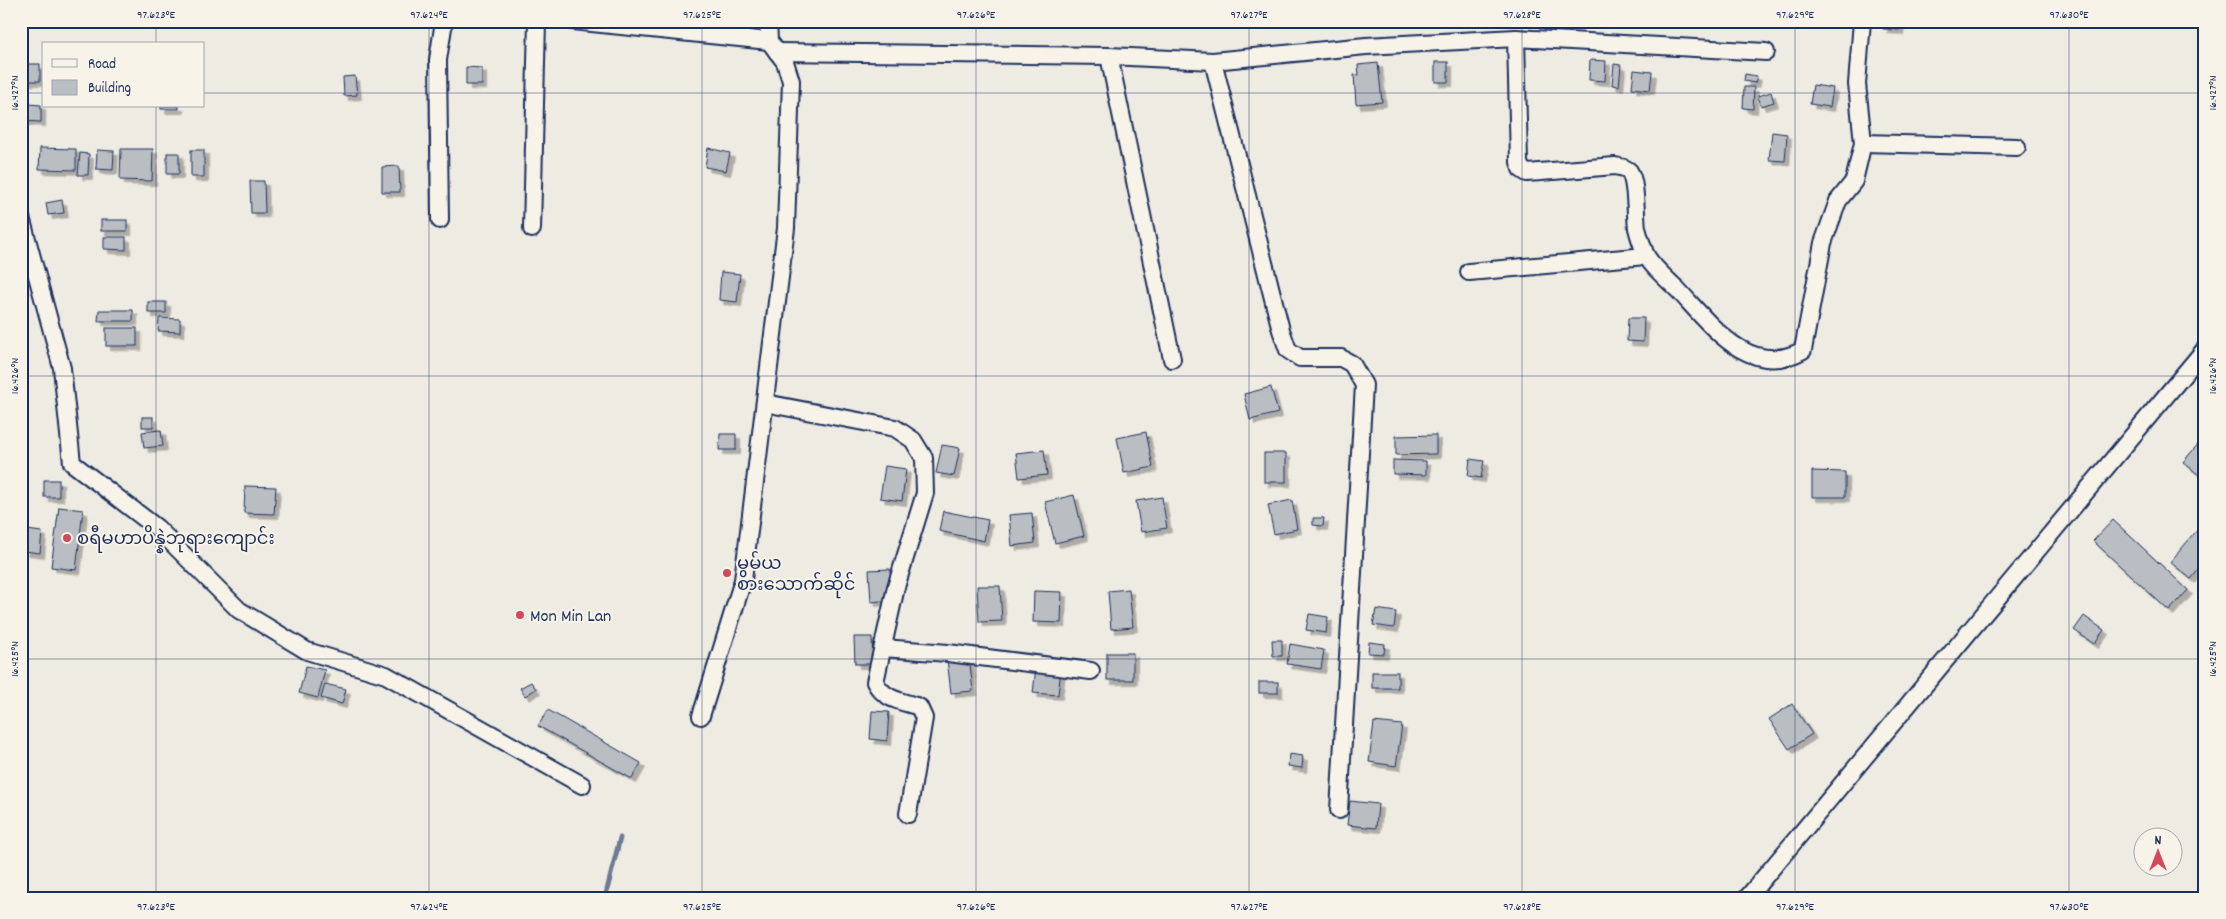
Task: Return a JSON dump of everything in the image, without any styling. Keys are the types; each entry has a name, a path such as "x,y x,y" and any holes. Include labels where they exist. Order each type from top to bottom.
{"street":[{"path":"440,220 438,60 444,21"},
{"path":"532,229 537,21"},
{"path":"572,21 669,26 773,46 1213,61 1366,46 1516,38 1766,52"},
{"path":"701,716 743,580 786,228 791,81 785,62 773,46 768,21"},
{"path":"1516,38 1519,162 1521,169 1527,173 1623,167 1629,171 1638,229 1646,256 1726,341 1753,356 1775,358 1790,357 1802,350 1806,341 1823,243 1838,201 1854,180 1863,144 1858,84 1862,21"},
{"path":"1109,56 1172,359"},
{"path":"1213,61 1280,330 1288,350 1300,358 1341,358 1352,364 1364,385 1339,810"},
{"path":"1863,144 2017,147"},
{"path":"21,216 29,272 62,368 72,463 157,528 239,610 307,651 386,675 582,785"},
{"path":"1469,272 1646,256"},
{"path":"1747,898 2205,349"},
{"path":"764,403 895,428 913,440 924,458 925,494 896,587 876,682 880,691 892,699 919,707 924,718 908,814"},
{"path":"883,648 948,653 1091,671"}],"building":[{"path":"1884,21 1900,21 1899,30 1883,29"},
{"path":"1590,60 1606,61 1605,81 1589,80"},
{"path":"1435,62 1448,62 1448,82 1435,82"},
{"path":"1378,63 1382,102 1356,104 1354,75 1359,75 1358,65"},
{"path":"21,64 40,64 40,81 21,81"},
{"path":"1614,64 1621,65 1619,86 1612,85"},
{"path":"466,67 482,68 482,85 466,85"},
{"path":"1634,70 1652,72 1650,90 1632,88"},
{"path":"1745,74 1757,76 1755,83 1744,81"},
{"path":"355,76 357,95 344,96 343,77"},
{"path":"1813,85 1833,88 1830,107 1810,104"},
{"path":"1744,87 1754,87 1753,109 1743,108"},
{"path":"1771,92 1774,102 1761,106 1758,96"},
{"path":"28,104 41,105 41,122 21,121 21,110 28,110"},
{"path":"161,108 179,108 179,109"},
{"path":"1772,132 1787,134 1785,161 1769,160"},
{"path":"40,148 76,149 76,170 39,169"},
{"path":"708,148 730,153 726,171 705,167"},
{"path":"121,149 153,149 152,181 120,180"},
{"path":"97,150 114,151 113,170 96,169"},
{"path":"191,150 204,150 204,177 191,177"},
{"path":"80,153 89,154 88,175 78,175"},
{"path":"167,153 179,153 179,174 167,174"},
{"path":"399,166 400,192 382,192 382,167"},
{"path":"250,181 264,181 265,213 251,213"},
{"path":"62,200 64,213 48,215 46,203"},
{"path":"101,220 127,220 127,231 101,231"},
{"path":"104,237 126,237 126,250 104,249"},
{"path":"721,272 740,274 737,302 719,300"},
{"path":"148,302 166,302 166,313 148,313"},
{"path":"99,310 133,310 133,321 98,321"},
{"path":"159,318 180,319 180,332 158,331"},
{"path":"1628,318 1644,318 1643,342 1627,341"},
{"path":"106,328 137,328 137,346 106,346"},
{"path":"1271,387 1278,413 1250,420 1244,394"},
{"path":"142,417 153,417 153,427 142,427"},
{"path":"161,430 163,446 144,448 142,432"},
{"path":"1146,432 1153,467 1124,473 1117,438"},
{"path":"720,434 736,434 736,450 719,450"},
{"path":"1436,435 1436,454 1396,455 1396,436"},
{"path":"2200,442 2205,446 2205,480 2183,462"},
{"path":"942,445 960,448 954,476 936,473"},
{"path":"1044,450 1047,475 1019,478 1016,453"},
{"path":"1264,453 1286,453 1286,482 1264,482"},
{"path":"1470,459 1484,461 1481,478 1468,476"},
{"path":"1393,460 1426,461 1426,475 1393,474"},
{"path":"885,466 906,469 902,501 880,498"},
{"path":"1812,471 1845,472 1845,497 1812,497"},
{"path":"44,480 59,480 59,497 44,497"},
{"path":"245,486 276,487 274,514 244,513"},
{"path":"1074,495 1084,536 1055,543 1045,502"},
{"path":"1162,497 1167,528 1141,532 1136,501"},
{"path":"1292,500 1297,529 1274,534 1268,505"},
{"name":"စရီမဟာပိန္နဲဘုရားကျောင်း","path":"59,507 83,510 76,570 51,567"},
{"path":"943,511 988,520 984,541 939,531"},
{"path":"1032,513 1035,543 1012,546 1009,515"},
{"path":"1313,518 1324,518 1323,526 1313,525"},
{"path":"2113,520 2188,590 2169,611 2093,541"},
{"path":"2205,521 2205,562 2191,579 2170,562"},
{"path":"27,530 42,532 40,553 24,551"},
{"path":"890,569 892,600 871,602 869,570"},
{"path":"977,586 1000,586 1002,621 979,622"},
{"path":"1129,589 1133,627 1111,629 1108,591"},
{"path":"1034,591 1062,592 1061,623 1033,622"},
{"path":"1376,609 1396,612 1394,628 1373,625"},
{"path":"1309,614 1328,617 1326,633 1306,630"},
{"path":"2084,616 2104,630 2094,644 2074,630"},
{"path":"854,637 872,637 873,664 855,664"},
{"path":"1272,640 1282,640 1282,656 1273,656"},
{"path":"1369,642 1385,644 1384,654 1368,653"},
{"path":"1290,644 1324,650 1321,669 1287,664"},
{"path":"1107,653 1133,653 1133,680 1107,680"},
{"path":"969,656 973,691 951,693 947,659"},
{"path":"306,666 325,670 318,698 299,693"},
{"path":"1036,667 1061,669 1058,695 1033,693"},
{"path":"1372,672 1398,672 1398,688 1372,688"},
{"path":"531,682 536,689 525,696 520,688"},
{"path":"1259,682 1278,682 1278,693 1259,693"},
{"path":"325,684 346,689 342,704 321,698"},
{"path":"1792,704 1812,734 1789,749 1769,719"},
{"path":"548,710 641,763 632,779 538,726"},
{"path":"872,711 889,712 887,741 870,739"},
{"path":"1374,722 1402,725 1396,766 1369,762"},
{"path":"1289,754 1303,756 1302,768 1288,766"},
{"path":"1350,801 1378,804 1376,828 1347,825"}],"waterway":[{"path":"605,898 620,838"}],"place":[{"name":"စရီမဟာပိန္နဲဘုရားကျောင်း","path":"67,538"},
{"name":"မွမ်ယ စားသောက်ဆိုင်","path":"727,573"},
{"name":"Mon Min Lan","path":"520,615"}]}
